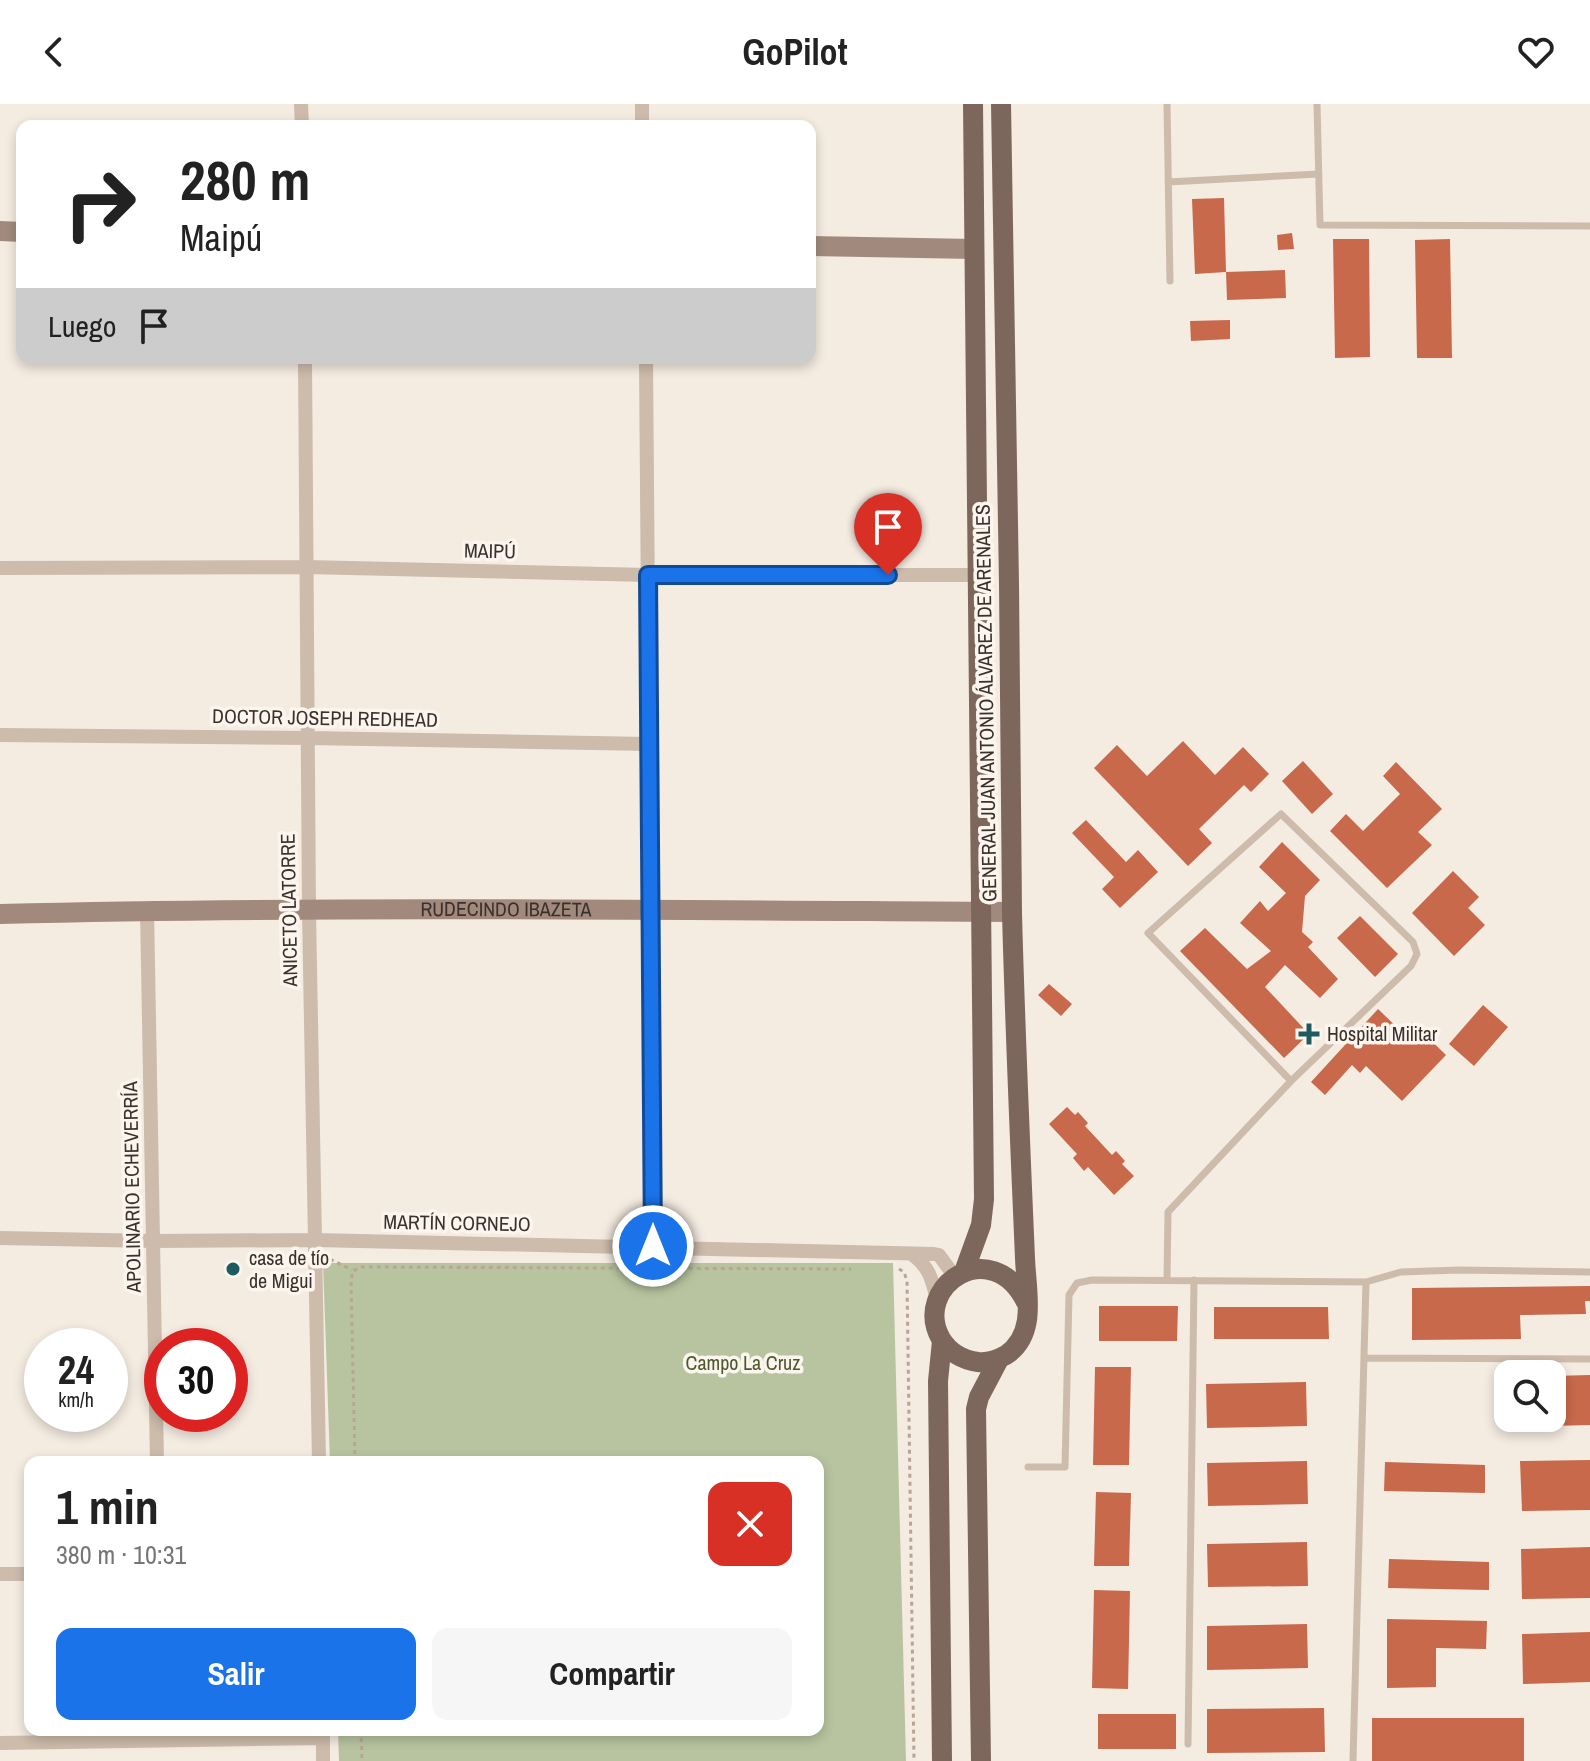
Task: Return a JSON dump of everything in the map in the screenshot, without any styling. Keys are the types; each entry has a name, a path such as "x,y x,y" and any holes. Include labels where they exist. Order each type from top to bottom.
{"main road":[{"name":"GENERAL JUAN ANTONIO ÁLVAREZ DE ARENALES","path":"937,1300 947,1284 960,1274 981,1225 984,1199 973,104"},
{"name":"GENERAL JUAN ANTONIO ÁLVAREZ DE ARENALES","path":"981,1761 976,1409 999,1359 1013,1350 1024,1336 1028,1319 1012,912 1001,104"},
{"path":"960,1274 983,1268 1002,1273 1014,1282 1026,1302"},
{"path":"937,1300 936,1328 942,1341 970,1361 984,1363 999,1359"},
{"path":"942,1341 938,1381 942,1761"}],"street":[{"path":"816,246 974,249"},
{"name":"ANICETO LATORRE","path":"305,364 309,911 319,1456"},
{"path":"646,364 653,1246"},
{"name":"MAIPÚ","path":"0,568 306,567 648,575 978,575"},
{"name":"DOCTOR JOSEPH REDHEAD","path":"0,735 649,744"},
{"name":"RUDECINDO IBAZETA","path":"0,914 147,910 651,909 1012,912"},
{"name":"APOLINARIO ECHEVERRÍA","path":"147,910 157,1456"},
{"name":"MARTÍN CORNEJO","path":"0,1238 316,1246 653,1246 939,1255 960,1274"},
{"path":"912,1254 924,1264 932,1277 937,1300"},
{"path":"0,1574 24,1574"},
{"path":"0,1743 251,1736"},
{"path":"323,1736 323,1761"}],"lane":[{"path":"1167,104 1170,281"},
{"path":"1317,104 1320,225 1590,226"},
{"path":"1168,182 1319,174"},
{"path":"1167,1280 1168,1212 1291,1081 1411,966 1417,954 1413,942 1281,814 1148,933 1291,1081"},
{"path":"1028,1467 1065,1467 1069,1295 1077,1283 1092,1280 1366,1282 1401,1272 1590,1272"},
{"path":"1188,1744 1194,1280"},
{"path":"1353,1761 1366,1282"},
{"path":"1364,1358 1590,1359"}],"path":[{"path":"316,1246 353,1271"},
{"path":"353,1271 362,1267 852,1269"},
{"path":"899,1269 904,1272 907,1281 914,1761"},
{"path":"353,1271 355,1456"},
{"path":"361,1736 362,1761"}],"green space":[{"name":"Campo La Cruz","path":"323,1263 893,1263 906,1761 339,1761 338,1736 824,1736 824,1456 330,1456"}],"building":[{"path":"1224,198 1226,272 1195,274 1192,199"},
{"path":"1292,233 1294,249 1278,250 1277,235"},
{"path":"1333,239 1369,239 1370,357 1335,358"},
{"path":"1450,239 1452,358 1417,358 1415,240"},
{"path":"1285,270 1286,298 1227,300 1226,272"},
{"path":"1230,320 1230,339 1191,341 1190,321"},
{"path":"1183,741 1215,775 1243,747 1269,774 1251,792 1244,785 1199,829 1212,843 1188,866 1094,768 1117,745 1147,776"},
{"path":"1303,761 1333,794 1312,814 1282,781"},
{"path":"1396,762 1442,809 1418,832 1432,845 1387,888 1330,831 1346,814 1363,831 1400,794 1383,776"},
{"path":"1086,820 1126,862 1138,850 1158,872 1120,908 1102,889 1114,877 1072,833"},
{"path":"1282,842 1320,880 1305,896 1302,932 1313,942 1308,947 1338,979 1320,998 1285,965 1265,987 1309,1034 1284,1058 1180,951 1205,928 1247,969 1271,951 1240,923 1260,901 1268,911 1286,893 1259,867"},
{"path":"1453,871 1479,897 1468,908 1485,925 1454,956 1412,913"},
{"path":"1360,916 1398,954 1375,977 1337,938"},
{"path":"1049,984 1072,1004 1061,1016 1038,995"},
{"path":"1483,1005 1508,1027 1474,1066 1449,1044"},
{"path":"1378,1009 1402,1032 1412,1022 1446,1055 1402,1101 1366,1066 1360,1073 1352,1065 1325,1095 1311,1082"},
{"path":"1067,1107 1075,1115 1078,1112 1088,1123 1085,1126 1112,1155 1116,1151 1125,1161 1122,1164 1134,1176 1114,1195 1088,1167 1084,1171 1073,1158 1077,1154 1049,1124"},
{"path":"1590,1286 1590,1301 1585,1301 1586,1314 1520,1315 1521,1339 1412,1340 1412,1288"},
{"path":"1099,1306 1178,1306 1177,1341 1099,1341"},
{"path":"1214,1307 1328,1307 1329,1339 1214,1339"},
{"path":"1095,1367 1131,1367 1129,1465 1093,1465"},
{"path":"1590,1375 1590,1425 1566,1426 1566,1376"},
{"path":"1306,1382 1307,1426 1207,1428 1206,1384"},
{"path":"1590,1460 1590,1510 1522,1511 1520,1461"},
{"path":"1307,1461 1308,1504 1208,1506 1207,1463"},
{"path":"1385,1462 1485,1465 1485,1493 1384,1491"},
{"path":"1096,1492 1131,1493 1129,1566 1094,1566"},
{"path":"1307,1542 1308,1586 1208,1587 1207,1544"},
{"path":"1590,1547 1590,1598 1522,1599 1521,1549"},
{"path":"1389,1559 1489,1562 1489,1590 1388,1588"},
{"path":"1094,1590 1130,1591 1128,1689 1092,1688"},
{"path":"1387,1619 1487,1621 1486,1649 1436,1648 1436,1687 1387,1688"},
{"path":"1307,1624 1308,1668 1207,1670 1207,1626"},
{"path":"1590,1632 1590,1682 1523,1684 1522,1634"},
{"path":"1324,1708 1325,1752 1207,1753 1207,1709"},
{"path":"1098,1714 1176,1714 1176,1749 1098,1749"},
{"path":"1372,1718 1524,1718 1524,1761 1372,1761"}],"place":[{"name":"Hospital Militar","path":"1309,1034"},
{"name":"casa de tío de Migui","path":"233,1269"}],"route":[{"path":"653,1246 648,575 888,575"}]}
